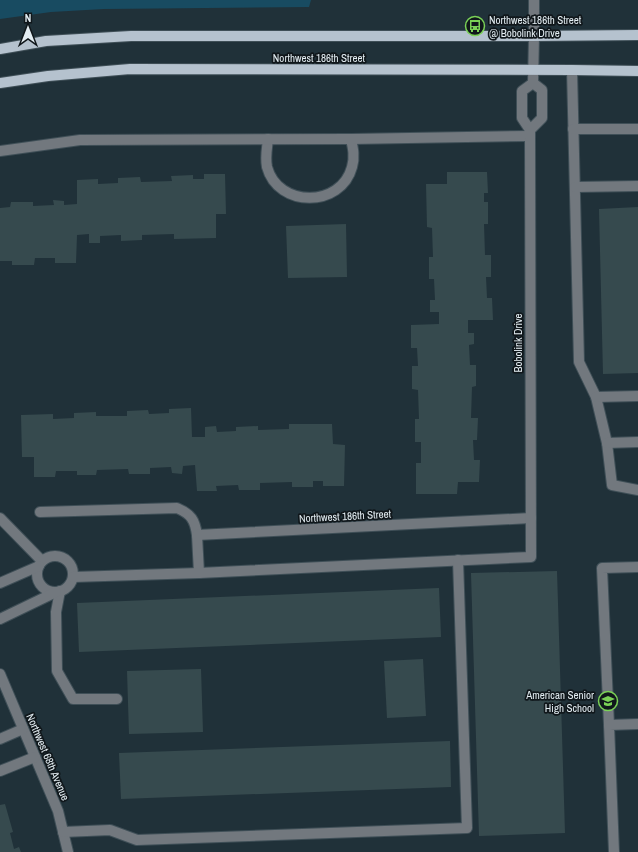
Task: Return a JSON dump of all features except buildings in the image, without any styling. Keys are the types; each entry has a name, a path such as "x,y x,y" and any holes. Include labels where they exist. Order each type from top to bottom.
{"main road":[{"name":"Northwest 186th Street","path":"0,48 46,41 131,36 638,35"},
{"name":"Northwest 186th Street","path":"0,83 48,76 130,69 638,71"}],"street":[{"path":"0,151 80,140 351,139 530,133 542,118 542,90 533,83 534,0"},
{"path":"572,70 579,362 596,397 607,443 612,485 638,490"},
{"name":"Bobolink Drive","path":"458,560 531,556 530,133 522,118 522,91 533,83"},
{"path":"573,129 638,129"},
{"path":"268,139 266,153 268,167 274,180 283,190 296,196 310,199 324,196 336,190 346,180 352,167 354,153 351,139"},
{"path":"575,187 638,186"},
{"path":"596,397 638,396"},
{"path":"607,443 638,442"},
{"path":"40,512 177,508 192,518 196,526 198,535 199,573"},
{"path":"0,518 41,563"},
{"name":"Northwest 186th Street","path":"198,535 531,518"},
{"path":"0,583 54,555 66,559 71,563 73,570 72,582 68,587 0,619"},
{"path":"63,832 110,830 137,840 467,828 458,560 199,573 73,577"},
{"path":"41,563 37,572 37,578 40,584 50,591 58,592"},
{"path":"614,852 610,725 602,568 638,567"},
{"path":"58,592 56,612 57,671 72,699 117,699"},
{"name":"Northwest 68th Avenue","path":"0,674 58,811 68,852"},
{"path":"610,725 638,724"},
{"path":"0,739 23,729"},
{"path":"0,771 35,757"}],"shaded area":[{"path":"0,0 311,0 309,7 104,9 51,12 0,19"}],"place":[{"name":"Northwest 186th Street @ Bobolink Drive","path":"475,26"},
{"name":"American Senior High School","path":"608,701"}]}
